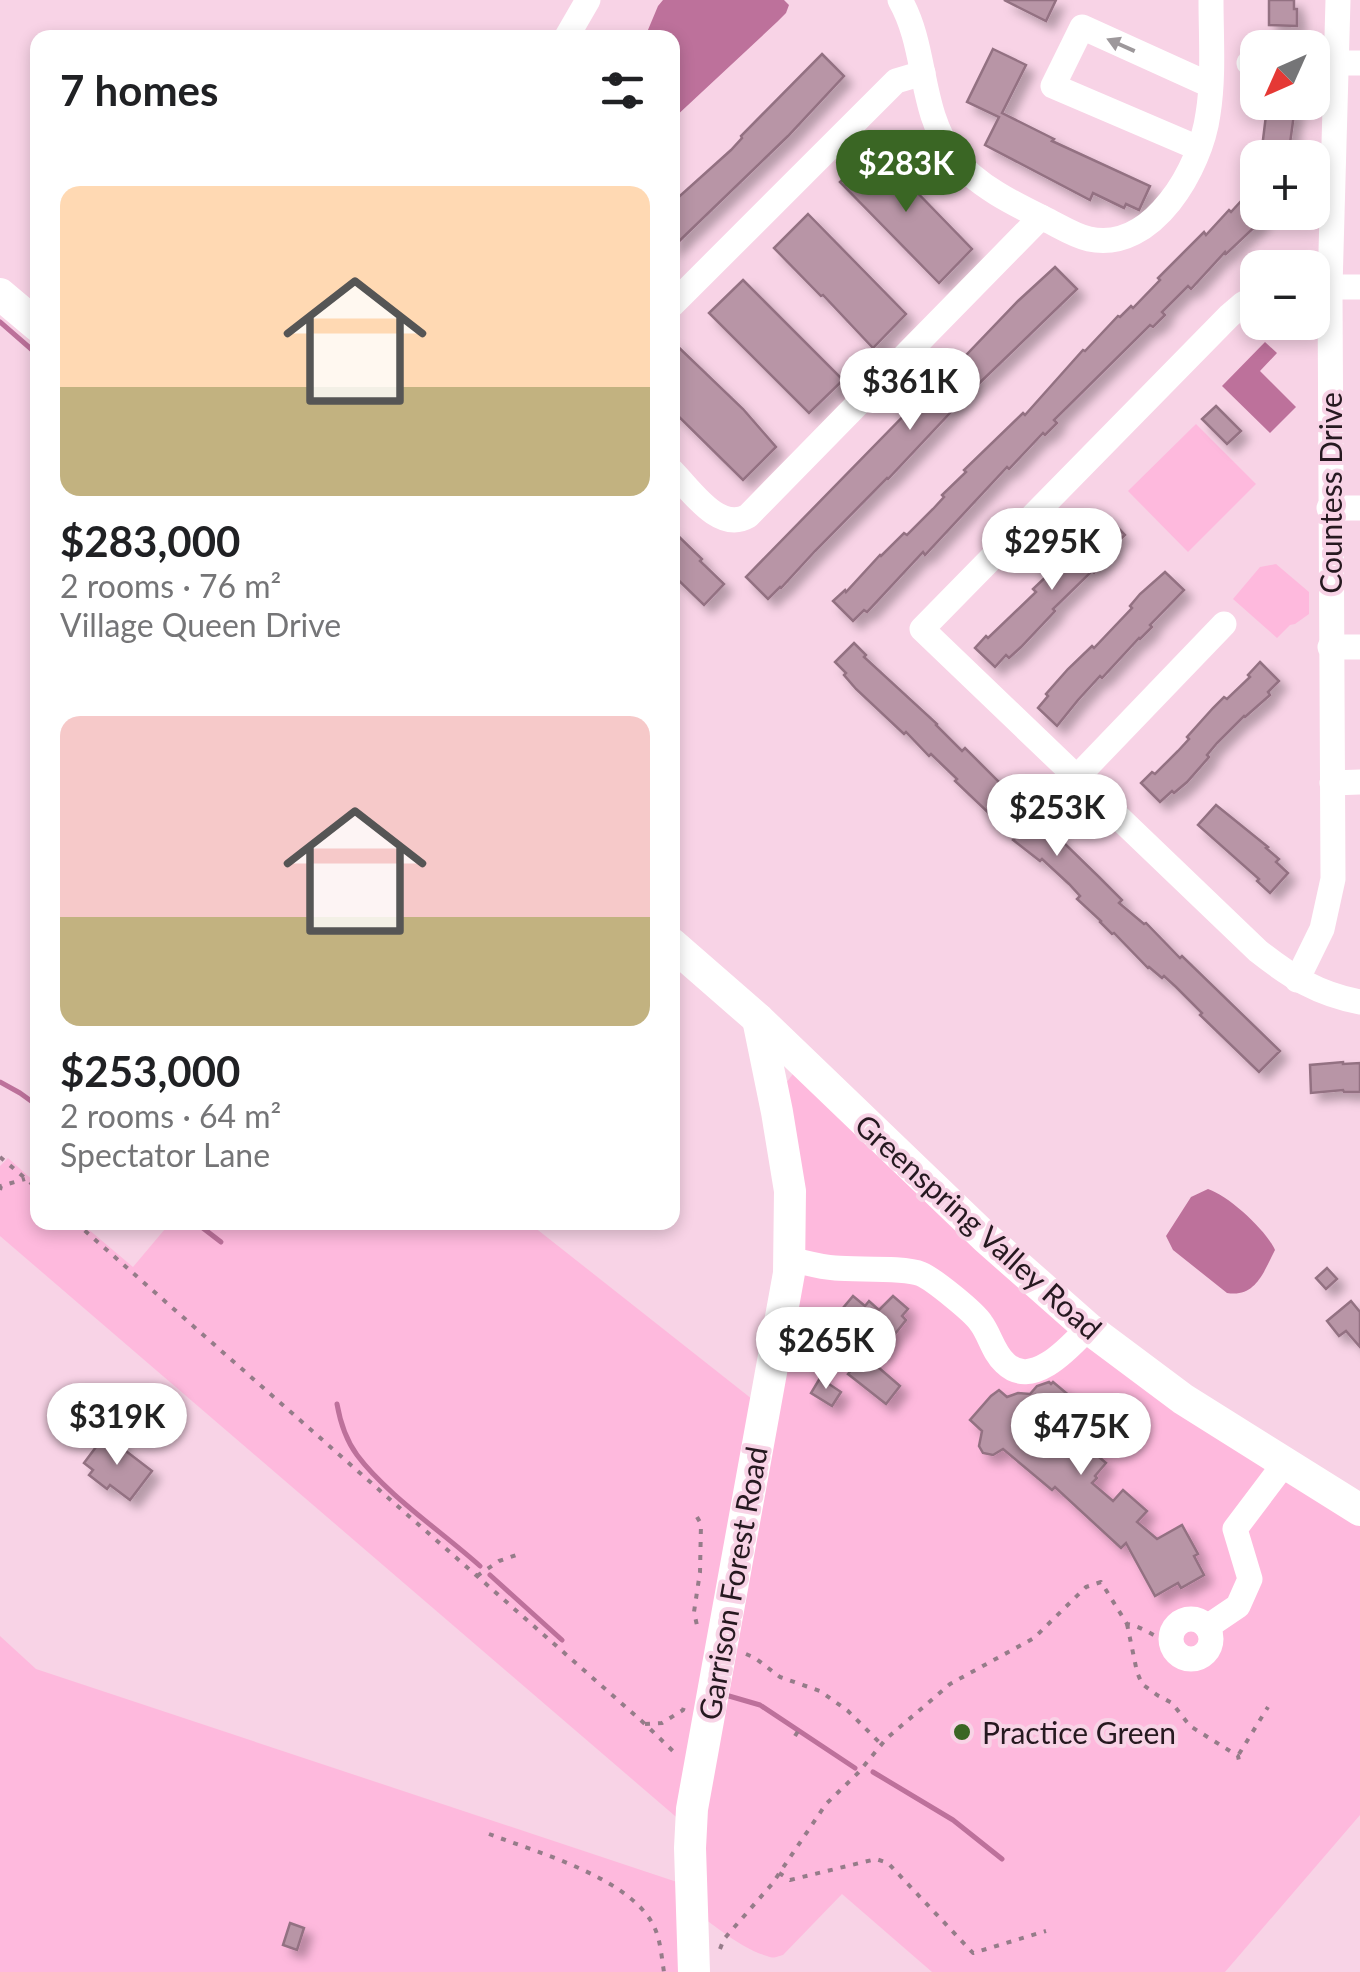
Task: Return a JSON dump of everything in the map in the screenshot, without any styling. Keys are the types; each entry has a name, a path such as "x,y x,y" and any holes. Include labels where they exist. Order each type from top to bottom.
{"main road":[{"path":"0,294 30,319"},
{"name":"Greenspring Valley Road","path":"680,951 1088,1328 1184,1400 1360,1510"},
{"name":"Garrison Forest Road","path":"694,1972 692,1809 789,1260 790,1191 758,1019"}],"street":[{"path":"571,30 588,0"},
{"path":"900,0 915,34 935,125 956,160 992,188 1041,217 1090,239 1107,240 1151,223 1178,190 1198,148 1208,116 1211,0"},
{"name":"Countess Drive","path":"1323,250 1338,0"},
{"path":"1198,148 1053,86 1082,27 1210,85"},
{"path":"680,297 896,80 923,73"},
{"path":"680,479 726,521 748,516 1041,217"},
{"path":"1330,287 1360,287"},
{"path":"1240,306 922,629 1258,951 1297,980 1322,992 1360,1002"},
{"name":"Countess Drive","path":"1297,980 1315,946 1333,879 1330,508 1323,340"},
{"path":"1330,508 1360,508"},
{"path":"1077,776 1224,624"},
{"path":"1330,647 1360,647"},
{"path":"1332,783 1360,782"},
{"path":"789,1260 832,1268 919,1273 981,1322 999,1356 1015,1370 1031,1371 1062,1356 1088,1328"},
{"path":"1170,1642 1172,1629 1182,1620 1196,1619 1207,1626 1238,1606 1250,1580 1235,1529 1284,1464"}],"path":[{"path":"0,1157 30,1182"},
{"path":"0,1187 25,1178"},
{"path":"84,1230 671,1751 700,1765"},
{"path":"696,1640 694,1612 701,1524 697,1518"},
{"path":"477,1576 499,1561 522,1553"},
{"path":"720,1948 779,1873 826,1804 915,1712 950,1684 1034,1638 1086,1587 1101,1582 1127,1624 1142,1684 1172,1703 1190,1726 1238,1756"},
{"path":"1127,1624 1170,1642"},
{"path":"696,1627 704,1635"},
{"path":"742,1652 780,1677 820,1691 848,1711 882,1745"},
{"path":"645,1724 662,1723 674,1717 683,1710 688,1696"},
{"path":"1240,1765 1238,1756 1268,1707"},
{"path":"795,1736 802,1725"},
{"path":"489,1834 608,1881 642,1907 657,1932 664,1972"},
{"path":"779,1873 790,1880 876,1859 888,1864 972,1953 1046,1931"}],"shaded area":[{"path":"663,0 784,0 789,5 777,22 680,112 680,30 648,30"},
{"path":"1265,342 1277,353 1260,371 1296,407 1270,433 1222,386"},
{"path":"1196,424 1256,484 1188,552 1128,491"},
{"path":"1276,564 1309,592 1309,614 1277,638 1233,599 1260,567"},
{"path":"796,1070 979,1246 1360,1522 1360,1815 1225,1972 932,1972 842,1894 783,1955 773,1958 735,1940 683,1903 685,1972 0,1972 0,1636 36,1669 680,1883 682,1822 0,1236 0,1166 8,1158 30,1178 30,1230 89,1230 133,1267 164,1230 538,1230 771,1414 783,1087"},
{"path":"1208,1189 1246,1215 1275,1250 1258,1281 1245,1291 1227,1293 1173,1250 1166,1236 1191,1197"}],"building":[{"path":"1004,0 1056,0 1046,21"},
{"path":"1269,0 1294,0 1297,26 1269,25"},
{"path":"993,49 1026,65 1002,113 1150,186 1139,210 1126,204 1124,208 1093,193 1090,200 985,145 999,117 967,102"},
{"path":"822,54 844,76 680,240 680,196"},
{"path":"1265,120 1293,120 1290,140 1263,140"},
{"path":"874,148 972,249 939,283 840,182"},
{"path":"1240,202 1240,230 1251,230 1191,289 1188,286 1162,312 1165,315 1153,327 1150,325 1054,420 1057,423 1045,435 1007,467 925,555 923,552 867,612 864,610 853,621 833,601 904,533 907,535 964,470 1025,415 1083,350 1118,316 1133,308 1204,232 1206,235"},
{"path":"808,214 906,314 873,348 774,248"},
{"path":"1055,267 1077,289 967,395 768,599 746,577"},
{"path":"743,280 843,380 809,413 709,313"},
{"path":"680,349 776,447 743,480 680,418"},
{"path":"1216,406 1241,431 1227,444 1202,419"},
{"path":"1106,515 1125,535 1113,546 1116,549 1053,609 1021,647 995,667 975,648 1036,592 1033,589"},
{"path":"680,538 724,584 704,605 680,582"},
{"path":"1165,572 1184,590 1057,726 1038,708 1046,694"},
{"path":"854,643 962,751 965,748 1099,877 1122,900 1119,903 1182,956 1280,1051 1259,1072 1176,987 1148,968 1112,934 1077,899 1080,896 1069,884 1013,840 957,779 856,689 835,662"},
{"path":"1260,662 1279,681 1268,692 1270,695 1217,743 1187,782 1160,802 1141,783 1178,751 1213,708 1250,677"},
{"path":"1216,805 1268,847 1288,873 1270,893 1198,825"},
{"path":"1360,1063 1360,1092 1311,1093 1310,1065"},
{"path":"1327,1268 1337,1279 1326,1289 1316,1278"},
{"path":"853,1296 865,1306 869,1301 879,1310 893,1296 908,1309 902,1316 906,1320 880,1353 857,1336 859,1333 838,1314"},
{"path":"1351,1301 1360,1312 1360,1347 1346,1331 1339,1336 1327,1321"},
{"path":"864,1355 900,1386 886,1404 848,1374"},
{"path":"820,1378 841,1392 832,1406 811,1393"},
{"path":"1049,1382 1084,1408 1066,1429 1106,1463 1092,1483 1113,1501 1123,1490 1147,1511 1137,1522 1157,1539 1182,1525 1204,1575 1155,1596 1126,1543 1121,1548 1055,1487 1052,1490 1003,1449 993,1455 983,1453 979,1446 982,1431 970,1420 991,1396 999,1390 1007,1397 1030,1394 1037,1386"},
{"path":"105,1435 152,1471 130,1500 89,1475 93,1470 84,1463"},
{"path":"290,1923 304,1928 297,1950 283,1945"}],"waterway":[{"path":"0,322 30,348"},
{"path":"0,1082 30,1100"},
{"path":"205,1230 221,1242"},
{"path":"337,1404 350,1443 369,1470 480,1566"},
{"path":"490,1575 562,1640"},
{"path":"729,1696 760,1705 855,1768"},
{"path":"873,1772 953,1820 1002,1859"}],"place":[{"name":"Practice Green","path":"962,1732"}]}
